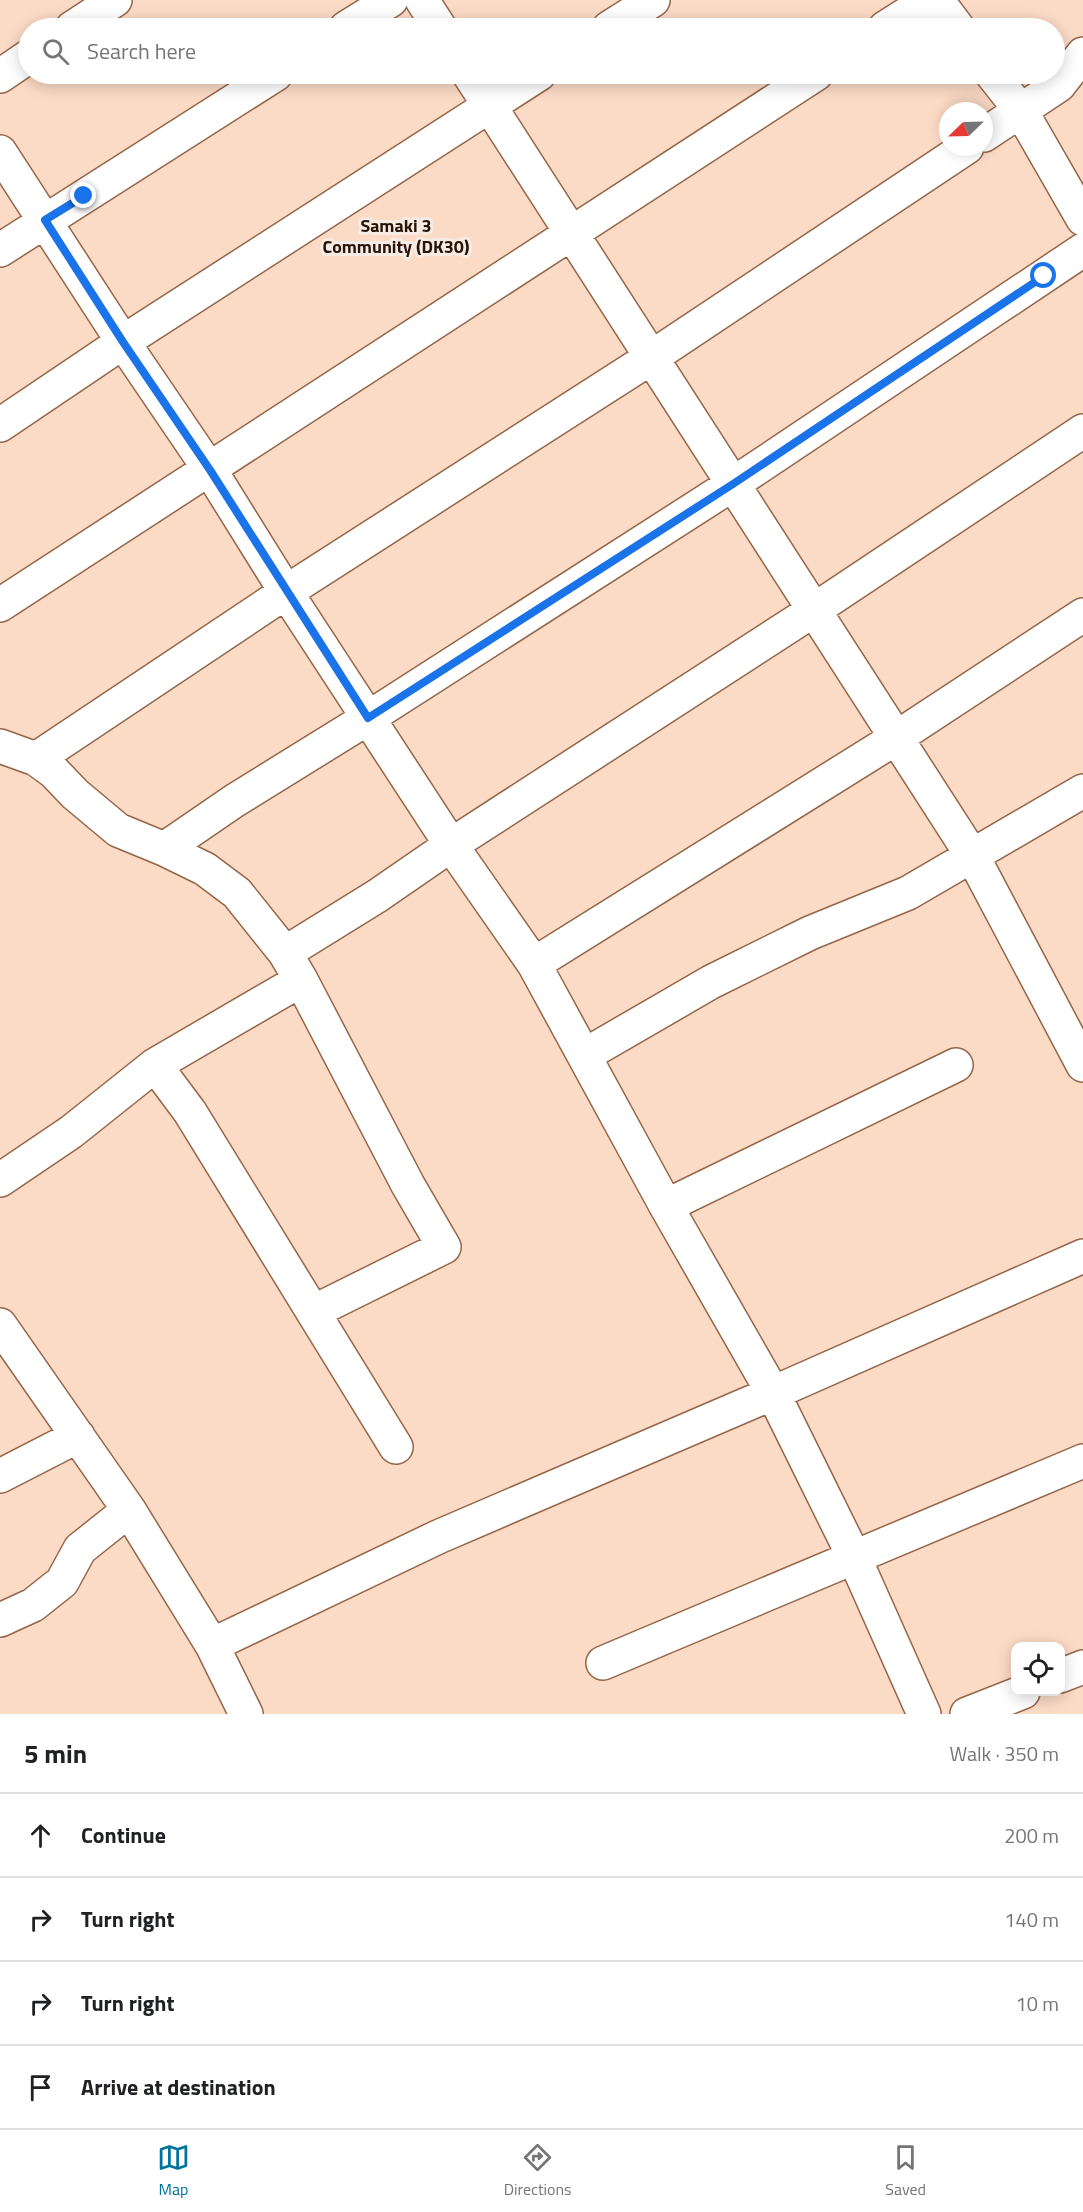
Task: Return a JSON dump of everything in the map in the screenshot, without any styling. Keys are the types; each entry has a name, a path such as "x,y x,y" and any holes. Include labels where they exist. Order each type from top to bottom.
{"street":[{"path":"87,18 115,0"},
{"path":"362,18 391,0"},
{"path":"422,0 434,18"},
{"path":"625,18 653,0"},
{"path":"901,18 929,0"},
{"path":"937,0 950,18"},
{"path":"1065,77 1083,54"},
{"path":"0,76 18,64"},
{"path":"0,250 260,84"},
{"path":"476,84 973,857 1083,1065"},
{"path":"0,424 523,84"},
{"path":"0,605 801,84"},
{"path":"1000,84 1021,111 1083,219"},
{"path":"993,129 1060,84"},
{"path":"0,152 123,342 210,470 286,592 451,845 534,964 666,1206 773,1393 854,1557 924,1714"},
{"path":"36,759 286,592 652,357 954,156"},
{"path":"164,849 234,801 733,484 1083,250"},
{"path":"0,1180 70,1132 155,1065 293,966 377,896 451,845 814,610 1083,431"},
{"path":"534,964 896,738 1083,615"},
{"path":"0,746 36,759 54,772 75,794 118,830 205,869 237,893 293,966 408,1185 444,1247 313,1312"},
{"path":"585,1055 711,982 810,933 908,893 1083,791"},
{"path":"155,1065 190,1112 396,1447"},
{"path":"666,1206 956,1065"},
{"path":"212,1645 438,1537 1083,1257"},
{"path":"0,1324 129,1510 212,1645 239,1712"},
{"path":"0,1476 78,1436"},
{"path":"603,1663 1083,1461"},
{"path":"0,1620 33,1605 62,1582 80,1549 129,1510"},
{"path":"1065,1674 1083,1667"},
{"path":"967,1714 1013,1696"}],"district":[{"name":"Samaki 3 Community (DK30)","path":"396,235"}],"route":[{"path":"84,196 45,220 123,342 210,470 368,718 733,484 1044,276"}]}
